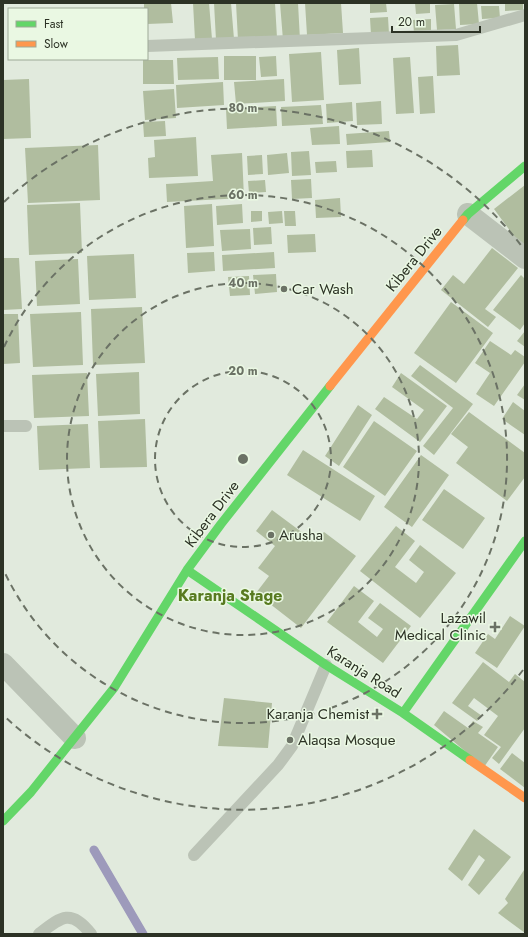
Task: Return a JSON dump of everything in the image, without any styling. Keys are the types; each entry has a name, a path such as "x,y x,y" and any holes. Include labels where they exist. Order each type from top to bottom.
{"street":[{"name":"Kibera Drive","path":"3,821 31,792 114,688 187,570 275,455 468,214 525,166"},
{"path":"468,214 525,258"},
{"path":"403,713 525,541"},
{"name":"Karanja Road","path":"187,570 326,665 403,713 525,798"},
{"path":"3,664 75,738"}],"lane":[{"path":"148,46 456,35 525,15"},
{"path":"3,426 26,426"},
{"path":"194,855 278,765 292,746 326,665"},
{"path":"39,934 59,919 72,918 82,923 91,934"}],"building":[{"path":"171,3 173,23 148,24 148,8 144,8 144,4"},
{"path":"193,3 209,3 212,39 195,40"},
{"path":"214,3 231,3 234,39 216,40"},
{"path":"236,3 275,3 277,38 238,40"},
{"path":"280,3 298,3 300,40 283,40"},
{"path":"305,3 341,3 343,33 307,35"},
{"path":"370,3 386,3 387,12 370,13"},
{"path":"415,3 430,3 430,13 416,14"},
{"path":"459,3 477,3 479,24 460,25"},
{"path":"505,3 523,3 523,10 505,11"},
{"path":"454,4 456,29 437,30 435,5"},
{"path":"481,6 499,6 500,18 482,19"},
{"path":"388,17 389,34 371,35 370,18"},
{"path":"431,19 431,32 414,33 413,20"},
{"path":"458,45 460,75 437,76 436,46"},
{"path":"359,48 361,84 339,85 337,50"},
{"path":"321,52 324,100 292,102 289,54"},
{"path":"224,56 256,56 256,80 224,80"},
{"path":"276,56 277,76 261,77 259,57"},
{"path":"218,57 219,79 178,80 177,58"},
{"path":"410,57 414,113 396,114 393,58"},
{"path":"143,60 173,60 174,84 143,84"},
{"path":"433,76 435,113 420,114 418,77"},
{"path":"29,79 31,138 3,139 3,80"},
{"path":"284,79 285,101 236,104 234,82"},
{"path":"223,82 224,105 177,108 176,85"},
{"path":"174,89 176,118 145,120 143,91"},
{"path":"381,101 382,124 357,125 356,103"},
{"path":"352,102 353,121 327,123 326,104"},
{"path":"321,105 323,124 282,126 281,107"},
{"path":"276,106 277,126 227,129 226,109"},
{"path":"165,121 166,136 144,137 143,122"},
{"path":"339,126 340,144 312,145 310,128"},
{"path":"389,131 390,142 347,145 346,134"},
{"path":"196,137 198,176 149,178 148,158 155,157 154,140"},
{"path":"98,145 100,200 28,203 25,148"},
{"path":"372,150 373,167 347,168 346,151"},
{"path":"309,151 311,175 292,176 291,152"},
{"path":"242,153 244,198 167,202 166,184 213,181 211,155"},
{"path":"287,153 289,173 268,175 267,155"},
{"path":"262,155 263,174 248,175 247,156"},
{"path":"336,161 337,172 316,173 315,162"},
{"path":"311,179 312,198 292,199 291,180"},
{"path":"265,180 266,192 249,193 248,181"},
{"path":"525,185 525,251 494,209"},
{"path":"340,198 341,217 316,218 315,200"},
{"path":"80,203 82,253 29,255 27,205"},
{"path":"212,204 214,246 186,248 184,206"},
{"path":"242,204 243,223 217,225 216,206"},
{"path":"251,211 262,211 262,221 251,222"},
{"path":"282,211 283,223 269,224 268,212"},
{"path":"284,211 295,211 296,226 285,226"},
{"path":"271,227 272,244 254,245 253,228"},
{"path":"250,229 251,249 222,251 220,230"},
{"path":"315,234 316,252 288,253 287,235"},
{"path":"492,248 518,268 485,309 496,317 488,327 441,290 453,275 464,284"},
{"path":"214,252 215,271 188,273 187,253"},
{"path":"274,252 275,268 223,271 222,255"},
{"path":"134,254 136,298 89,300 87,256"},
{"path":"3,258 19,258 22,309 3,310"},
{"path":"78,259 80,304 37,306 35,261"},
{"path":"276,274 277,292 255,294 253,275"},
{"path":"521,275 525,279 525,323 520,330 493,310"},
{"path":"249,276 250,295 230,296 228,277"},
{"path":"451,302 493,333 456,383 414,353"},
{"path":"142,307 145,363 93,365 91,309"},
{"path":"81,312 83,365 33,367 30,314"},
{"path":"3,314 18,314 20,363 3,364"},
{"path":"525,331 525,347 517,341"},
{"path":"490,341 511,355 515,350 525,357 525,362 494,406 476,394 490,373 475,363"},
{"path":"420,365 473,404 434,455 423,446 453,408 411,376"},
{"path":"139,372 140,414 98,416 96,374"},
{"path":"87,373 89,416 34,418 32,375"},
{"path":"401,373 447,406 420,442 375,409 384,397 417,419 424,410 392,387"},
{"path":"525,384 525,400 517,395"},
{"path":"513,402 525,411 525,435 502,419"},
{"path":"358,405 372,415 339,466 325,456"},
{"path":"469,412 525,453 525,477 507,501 456,463 468,447 451,434"},
{"path":"145,419 147,467 100,468 98,421"},
{"path":"374,421 417,451 385,496 343,467"},
{"path":"88,424 90,468 39,470 37,426"},
{"path":"303,450 375,496 360,521 287,475"},
{"path":"421,455 449,475 412,527 384,507"},
{"path":"444,489 485,518 463,549 422,520"},
{"path":"272,510 315,542 324,532 356,556 301,628 256,593 269,576 258,568 275,546 256,531"},
{"path":"396,526 415,541 395,567 416,583 424,572 409,560 420,545 456,573 420,618 360,571"},
{"path":"354,586 374,601 358,622 377,637 383,629 368,618 380,603 411,626 383,663 327,622"},
{"path":"510,616 525,626 497,668 475,653 488,634 495,639"},
{"path":"483,662 509,682 515,674 525,682 525,728 499,764 492,758 501,747 484,735 498,716 474,698 468,706 482,716 477,721 452,703"},
{"path":"224,698 272,703 268,748 218,746"},
{"path":"444,711 468,728 473,721 483,727 478,733 498,747 484,767 434,725"},
{"path":"512,753 525,763 525,788 500,769"},
{"path":"474,829 511,857 479,895 468,885 485,860 479,855 462,881 448,869"},
{"path":"524,870 525,933 498,913 508,903 505,899"}],"waterway":[{"path":"94,850 143,934"}],"traffic: fast":[{"path":"463,220 468,214 525,166"},
{"path":"3,821 31,792 114,688 187,570 221,524 330,386"},
{"path":"403,713 525,541"},
{"path":"187,570 326,665 403,713 470,760"}],"traffic: slow":[{"path":"330,386 463,220"},
{"path":"470,760 525,798"}],"place":[{"name":"Car Wash","path":"284,289"},
{"name":"Arusha","path":"271,535"},
{"name":"Lazawil Medical Clinic","path":"495,627"},
{"name":"Karanja Chemist","path":"377,714"},
{"name":"Alaqsa Mosque","path":"290,740"}],"district":[{"name":"Karanja Stage","path":"230,595"}]}
